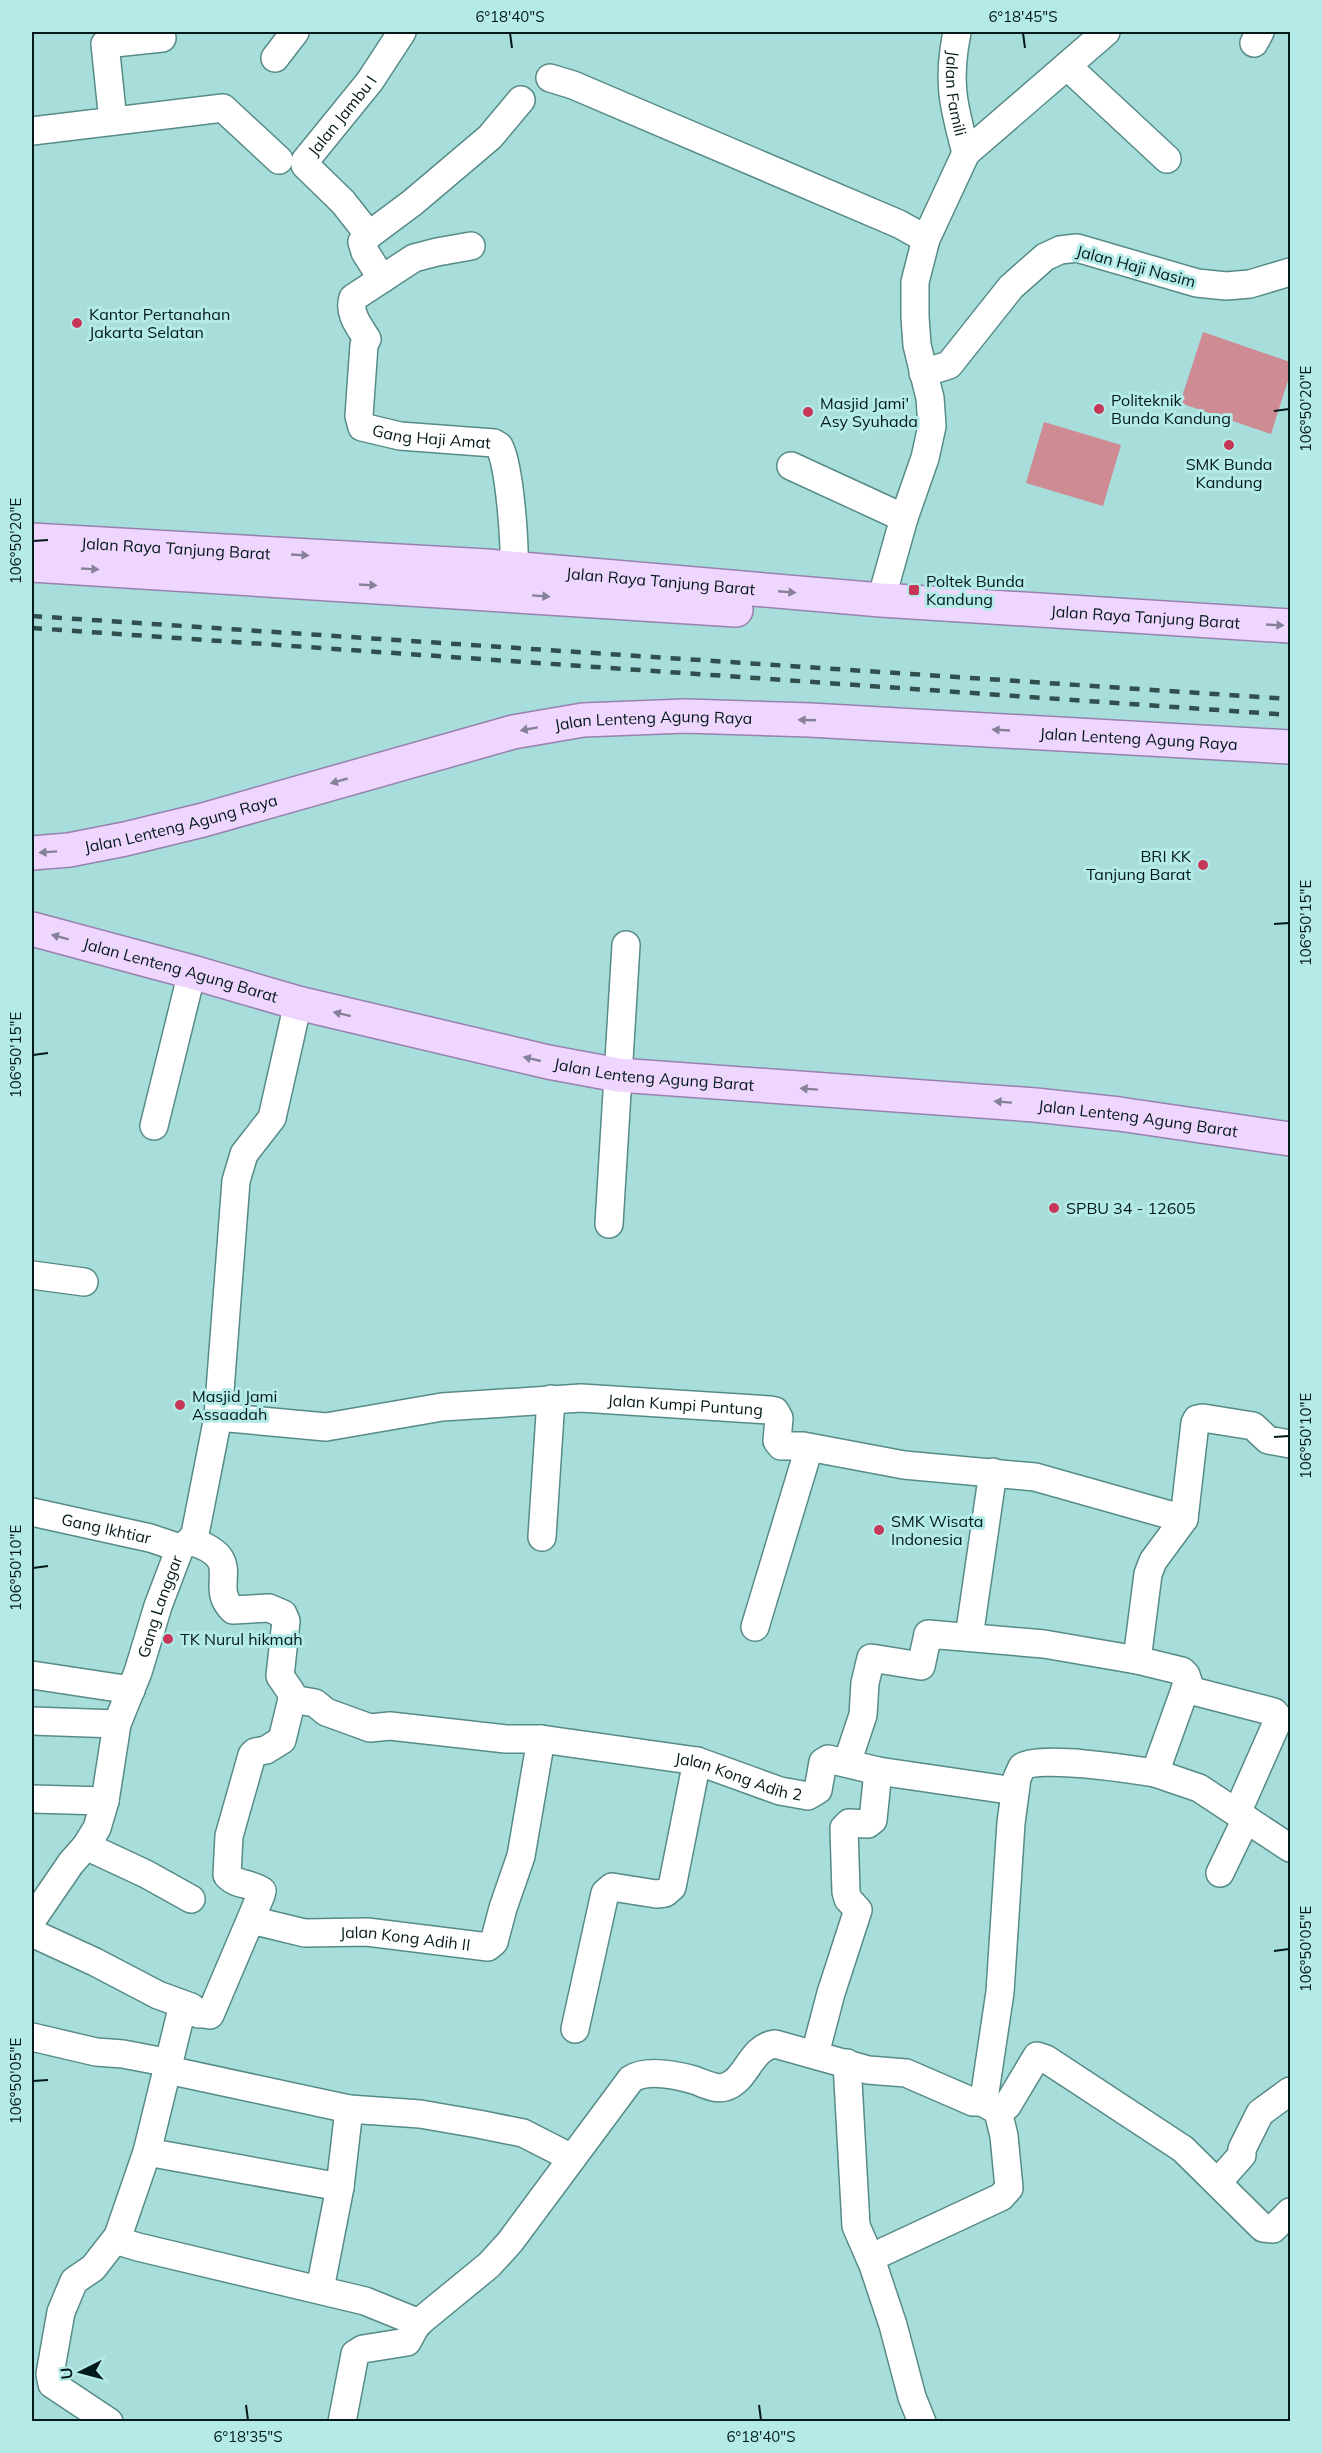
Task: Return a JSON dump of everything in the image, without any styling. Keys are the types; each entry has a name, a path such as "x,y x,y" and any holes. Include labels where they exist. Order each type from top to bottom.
{"main road":[{"name":"Jalan Raya Tanjung Barat","path":"32,540 494,576 1290,626"},
{"path":"32,565 494,576 1290,649"},
{"name":"Jalan Lenteng Agung Raya","path":"32,853 69,850 125,839 213,817 513,732 583,720 674,716 810,720 1290,747"},
{"name":"Jalan Lenteng Agung Barat","path":"32,929 298,1003 537,1060 618,1075 1035,1104 1290,1139"}],"street":[{"path":"275,58 295,32"},
{"name":"Jalan Jambu I","path":"369,235 343,202 305,165 305,161 370,81 402,32"},
{"name":"Jalan Famili","path":"957,32 950,80 952,101 966,153"},
{"path":"881,600 904,518 926,458 932,426 930,398 917,345 915,282 926,239 966,153 1106,32"},
{"path":"113,121 105,44 162,38"},
{"path":"1067,66 1167,159"},
{"path":"550,78 573,85 899,224 926,239"},
{"path":"382,279 365,252 362,242 412,204 489,137 521,100"},
{"path":"32,131 223,108 279,160"},
{"name":"Gang Haji Amat","path":"471,246 414,258 353,298 351,305 354,317 367,339 364,345 358,416 362,427 400,436 494,443 499,446 506,474 515,548 494,576"},
{"name":"Jalan Haji Nasim","path":"923,373 949,365 1011,286 1045,257 1060,250 1077,248 1197,283 1226,286 1250,284 1290,272"},
{"path":"791,466 904,518"},
{"path":"609,1224 626,945"},
{"path":"154,1126 192,972"},
{"name":"Gang Langgar","path":"32,1920 97,1828 105,1801 117,1724 131,1690 158,1606 185,1545 195,1534 218,1417 236,1181 244,1154 272,1118 298,1003"},
{"path":"32,1275 84,1282"},
{"path":"542,1537 551,1399"},
{"name":"Jalan Kumpi Puntung","path":"218,1417 326,1427 442,1407 551,1399 637,1401 770,1410 775,1411 778,1418 778,1444 781,1446 809,1448 904,1465 1035,1477 1184,1519"},
{"path":"1137,1660 1148,1574 1153,1562 1184,1519 1194,1427 1197,1419 1253,1426 1268,1440 1290,1444"},
{"path":"755,1627 809,1448"},
{"path":"969,1637 993,1472"},
{"name":"Gang Ikhtiar","path":"32,1512 214,1550 221,1557 226,1599 233,1611 269,1608 284,1614 286,1621 280,1676 292,1699"},
{"path":"847,1763 862,1715 871,1658 921,1666 928,1634 1044,1644 1137,1660 1182,1671 1188,1680 1155,1773"},
{"path":"32,1675 131,1690"},
{"path":"1185,1689 1274,1712 1285,1706"},
{"path":"109,2421 52,2384 50,2379 61,2312 74,2281 93,2268 118,2236 147,2152 180,2018 186,2013 210,2015 262,1891 230,1879 227,1875 229,1836 252,1755 282,1740 292,1699"},
{"name":"Jalan Kong Adih 2","path":"292,1699 311,1702 326,1712 370,1728 390,1726 506,1738 541,1739 697,1761 780,1791 808,1796 818,1790 823,1762 828,1759 878,1771 1015,1791"},
{"path":"1220,1873 1285,1706"},
{"path":"32,1721 117,1724"},
{"name":"Jalan Kong Adih II","path":"251,1920 306,1933 367,1932 488,1947 495,1942 503,1908 521,1856 541,1739"},
{"path":"575,2029 604,1893 612,1887 656,1894 665,1893 672,1887 697,1761"},
{"path":"870,2258 1001,2197 1010,2188 1004,2136 986,2095 1001,1984 1015,1791 1022,1767 1033,1762 1107,1766 1155,1773 1199,1788 1290,1848"},
{"path":"815,2054 831,1993 858,1910 848,1899 846,1892 844,1828 849,1823 868,1824 873,1820 878,1771"},
{"path":"32,1799 105,1801"},
{"path":"86,1846 146,1874 191,1899"},
{"path":"32,1933 158,1995 191,2007 199,2014"},
{"path":"32,2037 96,2052 123,2054 349,2109 420,2114 523,2133 572,2158"},
{"path":"342,2421 355,2354 414,2330 489,2265 510,2242 631,2079 645,2073 691,2079 719,2088 734,2083 759,2051 767,2045 775,2044 868,2070 906,2073 973,2102 989,2106 1007,2106 1036,2056 1046,2059 1183,2149 1266,2230 1273,2229 1290,2212"},
{"path":"847,2063 856,2226 870,2258 893,2325 912,2397 922,2421"},
{"path":"1218,2182 1242,2155 1242,2149 1260,2113 1290,2091"},
{"path":"320,2289 340,2187 349,2109"},
{"path":"147,2152 340,2187"},
{"path":"118,2236 125,2243 138,2247 365,2301 414,2330"}],"shaded area":[{"path":"1203,332 1290,362 1290,374 1271,434 1180,403"},
{"path":"1044,422 1121,445 1103,506 1026,483"}],"railway":[{"path":"32,616 1290,699"},
{"path":"32,628 1290,715"}],"place":[{"name":"Kantor Pertanahan Jakarta Selatan","path":"77,323"},
{"name":"Politeknik Bunda Kandung","path":"1099,409"},
{"name":"Masjid Jami' Asy Syuhada","path":"808,412"},
{"name":"SMK Bunda Kandung","path":"1229,445"},
{"name":"Poltek Bunda Kandung","path":"914,590"},
{"name":"BRI KK Tanjung Barat","path":"1203,865"},
{"name":"SPBU 34 - 12605","path":"1054,1208"},
{"name":"Masjid Jami Assaadah","path":"180,1405"},
{"name":"SMK Wisata Indonesia","path":"879,1530"},
{"name":"TK Nurul hikmah","path":"168,1639"}]}
